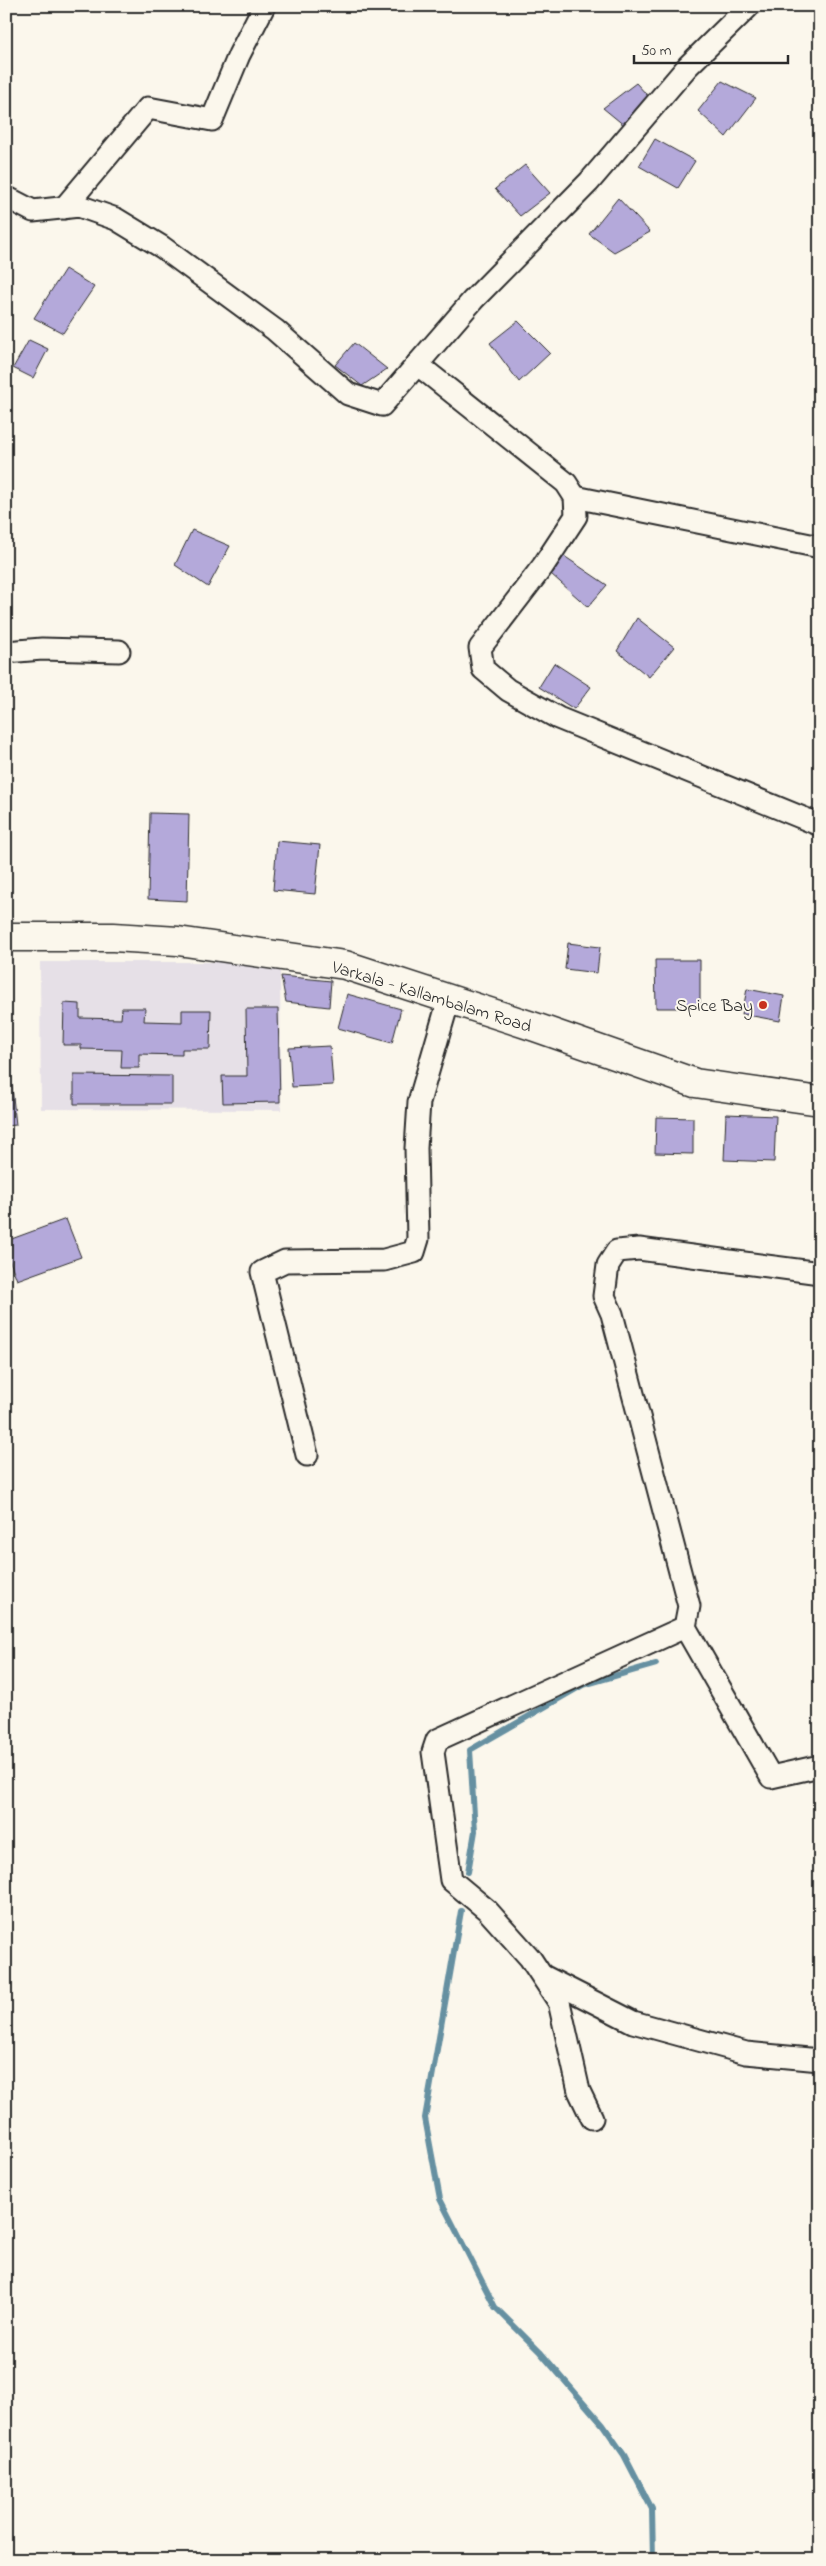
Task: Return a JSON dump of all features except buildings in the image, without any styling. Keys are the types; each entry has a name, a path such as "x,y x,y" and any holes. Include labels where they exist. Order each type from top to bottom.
{"main road":[{"name":"Varkala - Kallambalam Road","path":"6,937 113,937 178,942 345,966 449,999 695,1083 820,1101"}],"street":[{"path":"64,208 148,108 212,120 239,55 264,6"},
{"path":"6,197 33,211 79,206 116,219 162,247 275,330 348,394 382,405 473,300 589,182 688,66 749,6"},
{"path":"418,364 566,483 575,497 576,516 543,566 480,648 483,669 508,690 558,718 820,825"},
{"path":"575,497 820,547"},
{"path":"6,652 42,649 119,651"},
{"path":"307,1456 262,1272 284,1261 384,1260 414,1252 418,1239 416,1148 419,1102 449,999"},
{"path":"820,1273 638,1249 617,1251 608,1264 604,1296 612,1314 689,1606 686,1628 771,1776 820,1766"},
{"path":"592,2118 579,2091 559,2002 530,1958 487,1910 451,1880 433,1752 437,1740 686,1628"},
{"path":"542,1976 633,2022 746,2053 820,2060"}],"shaded area":[{"path":"40,962 280,962 281,1110 41,1109"}],"waterway":[{"path":"468,1872 475,1831 470,1750 583,1685 656,1664"},
{"path":"461,1911 425,2118 440,2199 495,2307 540,2352 603,2425 624,2455 652,2509 653,2560"}],"place":[{"name":"Spice Bay","path":"763,1005"}]}
